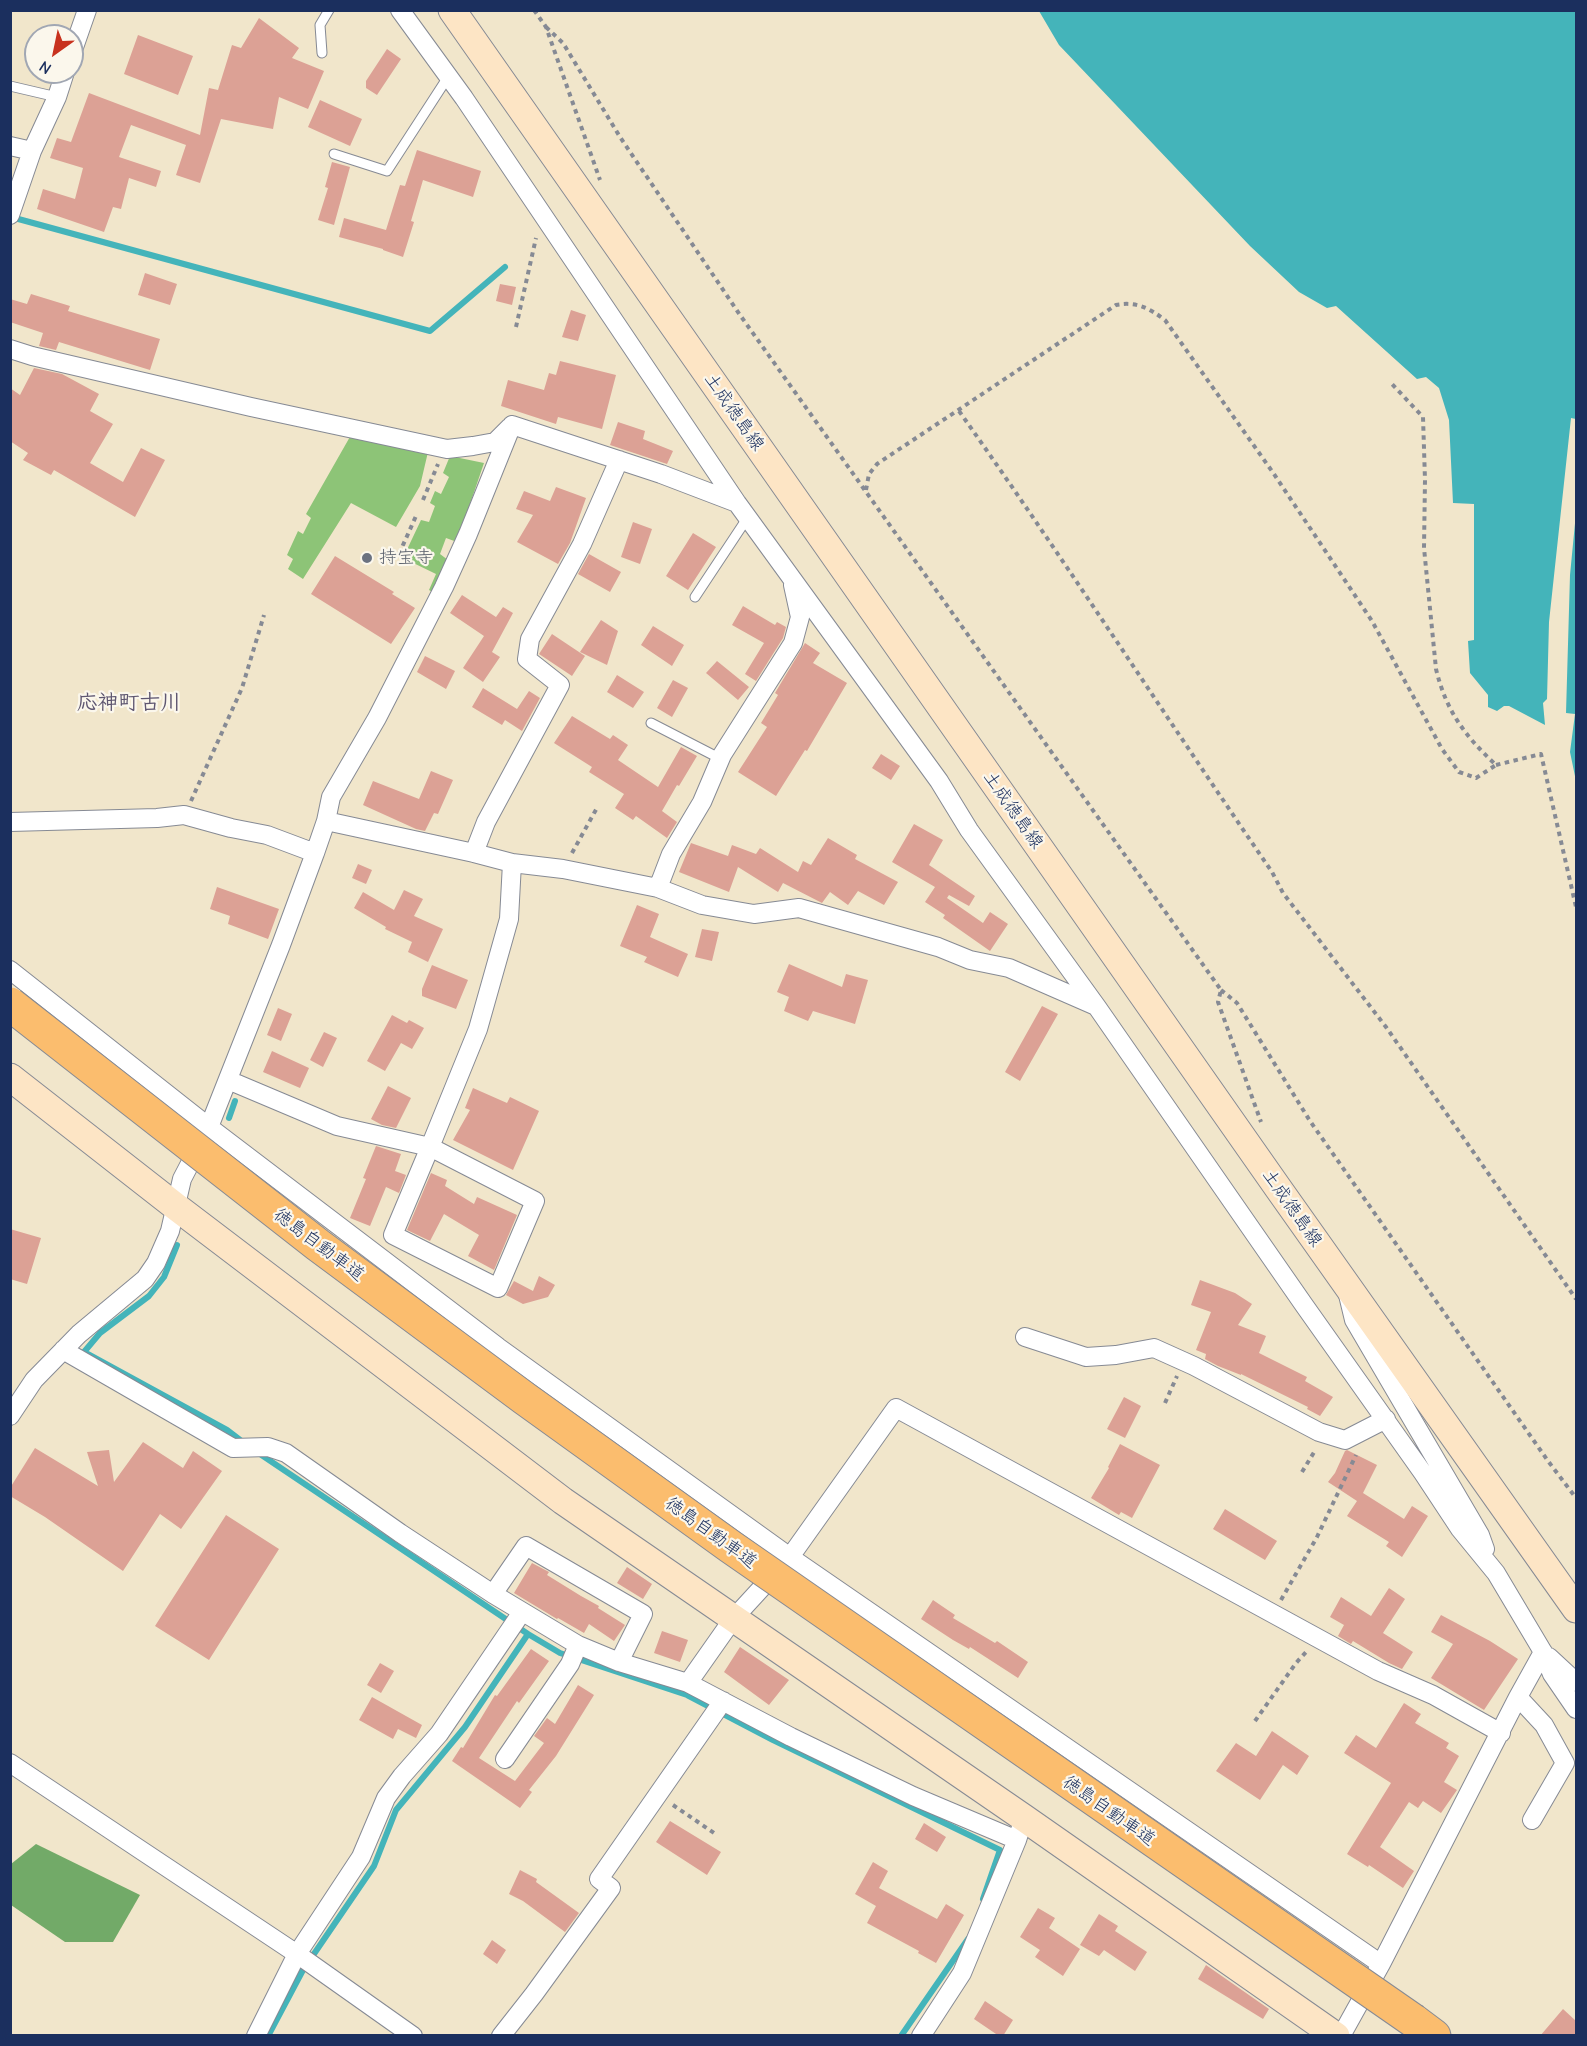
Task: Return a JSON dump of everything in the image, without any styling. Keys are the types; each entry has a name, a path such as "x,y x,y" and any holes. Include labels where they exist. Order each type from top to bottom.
{"highway":[{"name":"徳島自動車道","path":"10,1004 318,1245 524,1398 740,1554 1429,2031"}],"main road":[{"name":"土成徳島線","path":"452,10 1576,1608"},
{"path":"10,1077 175,1206 563,1501 733,1618 1020,1829 1336,2036"}],"street":[{"path":"400,10 743,510 939,782 969,830 1097,1007 1380,1422 1496,1573"},
{"path":"11,214 32,151 62,84"},
{"path":"10,146 32,151"},
{"path":"10,349 182,392 447,448 495,442 512,425"},
{"path":"512,425 620,460 743,510"},
{"path":"10,1416 34,1380 80,1334 145,1279 156,1263 170,1231 182,1179 209,1127 228,1080 315,853 331,797 376,718 444,587 512,425"},
{"path":"474,853 486,822 560,685 527,659 530,639 582,544 620,460"},
{"path":"658,888 671,854 702,802 721,759 793,643 800,617 791,577"},
{"path":"10,822 157,818 184,815 267,835 315,853"},
{"path":"326,821 512,863 564,868 658,888 702,905 754,914 799,908 938,947 970,960 1009,968 1097,1007"},
{"path":"228,1080 337,1126 430,1147 536,1201 498,1288 393,1235 430,1147 478,1029 509,920 512,863"},
{"path":"10,970 209,1127 498,1347 790,1557 1381,1964"},
{"path":"1344,1281 1354,1320 1480,1535 1496,1573 1543,1652 1552,1674 1576,1709"},
{"path":"1025,1337 1086,1357 1116,1355 1154,1348 1184,1361 1325,1434 1345,1440 1380,1422"},
{"path":"63,1350 233,1448 267,1447 286,1453 400,1533 493,1594 517,1621 574,1654 619,1662 688,1683 719,1708 913,1796 1020,1829 962,1973 921,2036"},
{"path":"688,1683 733,1618 790,1557 896,1408 1378,1671 1433,1695 1501,1733"},
{"path":"493,1594 526,1546 643,1614 619,1662"},
{"path":"256,2036 305,1960 361,1857 386,1798 439,1734 517,1621"},
{"path":"1543,1652 1576,1682"},
{"path":"1341,2036 1381,1964 1543,1652"},
{"path":"505,1759 574,1654"},
{"path":"1518,1697 1544,1725 1565,1763 1532,1820"},
{"path":"501,2036 610,1888 599,1879 719,1708"},
{"path":"10,1763 305,1960 413,2036"}],"lane":[{"path":"322,53 320,25 328,10"},
{"path":"334,154 387,171 448,77"},
{"path":"10,86 57,97"},
{"path":"695,597 743,510"},
{"path":"651,723 721,759"}],"path":[{"path":"534,10 546,27 563,44 633,157 740,315 1221,990 1237,1003 1310,1121 1576,1498"},
{"path":"546,27 603,187"},
{"path":"516,327 537,239 533,228"},
{"path":"866,491 869,474 877,464 1116,305 1128,303 1149,308 1165,320 1340,572 1372,621 1442,749 1459,772 1476,778 1496,765 1541,754 1576,907"},
{"path":"1391,383 1423,417 1424,548 1439,683 1459,725 1474,744 1496,765"},
{"path":"959,411 1272,872 1283,893 1386,1027 1576,1299"},
{"path":"423,500 440,460"},
{"path":"399,554 416,516"},
{"path":"184,815 242,688 264,615"},
{"path":"564,868 598,806"},
{"path":"1221,990 1218,1002 1263,1125"},
{"path":"1165,1403 1184,1361"},
{"path":"1274,1614 1317,1537 1356,1455 1380,1422"},
{"path":"1302,1472 1325,1434"},
{"path":"1255,1721 1296,1663 1319,1638"},
{"path":"658,1794 717,1835"}],"green space":[{"path":"351,435 428,452 420,486 396,527 351,503 303,579 288,569 293,559 287,555 298,531 303,534 311,518 306,514"},
{"path":"450,456 484,463 457,542 446,538 440,554 448,560 434,593 429,590 436,574 403,558 421,520 429,522 435,506 430,503 435,491 441,494 449,477 443,473"},
{"path":"36,1844 140,1895 113,1942 65,1942 11,1905 11,1864"}],"water":[{"path":"1039,11 1576,11 1576,419 1571,418 1549,622 1547,699 1543,703 1545,725 1509,706 1504,706 1497,711 1488,707 1488,695 1470,673 1468,641 1474,640 1474,504 1453,503 1449,420 1439,388 1426,377 1417,379 1336,306 1327,308 1299,292 1250,246 1059,45"},
{"path":"1576,513 1576,781 1570,752 1575,714 1566,713 1570,575"}],"building":[{"path":"259,18 299,48 292,58 324,71 308,109 279,97 273,129 221,119 200,183 176,175 186,145 131,125 119,157 161,171 156,187 129,178 121,209 113,207 104,232 37,209 43,189 75,199 83,168 50,158 57,138 71,142 89,93 200,135 209,88 218,90 232,45 241,48"},
{"path":"138,35 193,56 178,95 124,74"},
{"path":"387,49 401,59 377,95 366,88 366,81"},
{"path":"320,100 362,119 350,146 308,127"},
{"path":"417,150 481,171 473,197 423,180 411,221 414,222 403,257 339,237 344,218 386,230 400,185 405,186"},
{"path":"332,162 350,167 334,225 318,220 328,188 325,187"},
{"path":"145,273 177,284 170,305 138,295"},
{"path":"500,284 516,287 512,305 496,301"},
{"path":"31,294 70,306 68,311 160,339 150,370 59,342 56,350 39,346 43,333 10,322 10,299 27,304"},
{"path":"571,310 586,315 578,341 562,337"},
{"path":"560,361 616,375 602,429 558,417 556,424 501,406 508,380 544,390 549,373 556,375"},
{"path":"34,368 62,374 99,394 90,411 113,424 90,463 123,482 141,448 165,460 135,517 54,470 51,475 23,460 28,453 10,441 10,388 20,395"},
{"path":"618,422 645,431 643,439 673,451 667,464 610,445"},
{"path":"556,487 586,498 570,543 558,564 517,542 533,515 516,509 524,491 550,501"},
{"path":"633,522 652,529 640,564 621,557"},
{"path":"693,533 716,547 688,590 666,576"},
{"path":"589,554 621,572 610,592 578,574"},
{"path":"335,556 394,592 392,594 415,608 391,644 311,594"},
{"path":"462,595 496,617 503,607 513,613 492,652 500,657 483,682 463,668 484,636 450,613"},
{"path":"743,606 775,625 777,622 786,627 783,638 756,681 745,674 764,643 732,625"},
{"path":"601,620 618,631 607,665 580,652"},
{"path":"653,626 684,645 672,666 641,645"},
{"path":"552,634 585,656 572,676 539,654"},
{"path":"805,643 820,653 813,663 847,683 807,751 805,750 776,796 738,772 767,727 761,723 778,695 775,693"},
{"path":"425,656 455,671 446,689 417,672"},
{"path":"717,661 749,687 738,700 706,673"},
{"path":"617,675 644,692 633,708 607,692"},
{"path":"673,680 688,688 672,717 657,708"},
{"path":"483,688 517,709 529,691 540,698 522,731 505,720 502,725 472,707"},
{"path":"572,716 610,739 613,735 628,745 618,760 658,787 681,747 697,756 662,811 677,822 667,838 636,816 633,820 615,808 624,794 589,772 592,767 554,743"},
{"path":"881,754 900,766 891,780 872,768"},
{"path":"431,771 453,780 438,814 434,813 425,831 363,805 373,781 419,799"},
{"path":"914,824 943,840 929,865 975,896 969,906 949,895 947,898 983,923 990,912 1008,924 990,951 943,918 945,915 925,902 935,887 892,862"},
{"path":"828,838 857,855 855,859 898,882 884,905 858,891 848,905 830,892 822,903 783,883 778,892 738,867 729,892 679,872 691,843 728,856 732,845 756,854 760,848 798,872 803,861 811,865"},
{"path":"358,864 372,870 366,884 352,878"},
{"path":"217,887 279,909 268,939 228,924 230,916 210,909"},
{"path":"404,890 423,899 414,916 443,929 428,962 408,952 412,942 385,929 386,927 354,908 363,892 394,910"},
{"path":"637,905 659,914 650,937 688,954 678,977 644,962 647,957 620,946"},
{"path":"702,929 719,932 712,961 695,957"},
{"path":"789,964 842,987 846,974 868,980 855,1024 813,1011 808,1021 784,1011 789,997 777,992"},
{"path":"432,965 468,980 456,1009 422,996 422,989"},
{"path":"1042,1006 1058,1014 1020,1081 1005,1072"},
{"path":"278,1008 292,1014 281,1041 267,1035"},
{"path":"392,1015 424,1028 412,1049 401,1043 385,1071 367,1061"},
{"path":"324,1032 337,1038 323,1067 310,1060"},
{"path":"272,1051 309,1068 300,1088 263,1072"},
{"path":"388,1086 411,1098 396,1128 382,1125 371,1119"},
{"path":"473,1088 507,1103 510,1097 539,1111 513,1170 453,1140 470,1110 465,1108"},
{"path":"376,1146 401,1154 395,1171 406,1175 399,1193 386,1187 370,1226 350,1218 366,1179 363,1178"},
{"path":"431,1173 447,1180 445,1186 474,1204 477,1197 517,1215 494,1270 468,1256 479,1235 444,1214 430,1241 407,1230"},
{"path":"10,1229 41,1238 27,1284 10,1279"},
{"path":"539,1276 555,1285 548,1297 523,1304 506,1295 514,1281 533,1291"},
{"path":"1200,1280 1235,1293 1252,1304 1238,1325 1266,1336 1259,1353 1307,1377 1305,1381 1333,1397 1320,1416 1307,1409 1308,1407 1241,1374 1218,1366 1205,1359 1206,1354 1196,1350 1211,1312 1191,1305"},
{"path":"1124,1397 1141,1406 1125,1438 1107,1429"},
{"path":"143,1442 183,1468 193,1451 222,1471 181,1529 160,1514 123,1571 45,1517 10,1496 10,1488 35,1448 98,1486 87,1452 109,1450 114,1482"},
{"path":"1120,1444 1160,1465 1132,1518 1121,1512 1119,1515 1091,1498"},
{"path":"1347,1450 1377,1465 1363,1493 1404,1519 1412,1506 1428,1516 1402,1557 1386,1546 1389,1542 1347,1516 1357,1501 1328,1482"},
{"path":"1225,1509 1277,1541 1265,1560 1213,1529"},
{"path":"226,1515 279,1549 209,1660 155,1626"},
{"path":"532,1563 549,1572 547,1575 599,1606 598,1608 625,1625 614,1641 589,1624 584,1633 514,1593"},
{"path":"627,1567 652,1584 643,1599 617,1583"},
{"path":"1389,1588 1405,1599 1383,1633 1413,1652 1402,1669 1353,1641 1351,1644 1338,1636 1344,1625 1330,1617 1341,1597 1371,1616"},
{"path":"933,1600 955,1615 953,1618 995,1643 997,1641 1028,1662 1018,1678 921,1619"},
{"path":"1441,1615 1518,1659 1484,1710 1431,1678 1453,1644 1431,1632"},
{"path":"662,1631 688,1640 680,1662 654,1653"},
{"path":"740,1647 789,1680 769,1705 724,1672"},
{"path":"531,1649 549,1661 519,1703 517,1701 479,1758 515,1781 544,1743 534,1736 547,1718 555,1724 578,1685 594,1695 556,1756 529,1790 532,1792 520,1808 452,1761 461,1747 463,1748 495,1695 497,1696"},
{"path":"380,1663 394,1671 381,1693 367,1685"},
{"path":"372,1697 422,1725 416,1738 398,1729 393,1739 359,1720"},
{"path":"1404,1703 1421,1714 1415,1723 1449,1743 1446,1748 1459,1756 1444,1782 1457,1790 1441,1813 1423,1801 1418,1808 1409,1802 1380,1847 1414,1871 1403,1888 1369,1865 1368,1867 1347,1854 1391,1783 1344,1753 1356,1735 1376,1748"},
{"path":"1272,1731 1309,1756 1297,1775 1283,1765 1260,1800 1216,1771 1236,1743 1256,1756"},
{"path":"670,1821 721,1852 707,1875 656,1842"},
{"path":"924,1823 946,1837 937,1852 915,1839"},
{"path":"873,1862 888,1871 879,1888 937,1919 946,1904 964,1915 936,1963 918,1953 919,1951 867,1923 876,1906 855,1894"},
{"path":"520,1870 537,1879 536,1882 579,1913 565,1932 523,1901 509,1894"},
{"path":"1038,1908 1055,1918 1049,1928 1080,1949 1063,1976 1035,1957 1040,1950 1020,1937"},
{"path":"1099,1914 1118,1926 1115,1931 1147,1952 1135,1971 1104,1950 1099,1956 1080,1945"},
{"path":"492,1940 506,1950 497,1964 483,1954"},
{"path":"1206,1965 1269,2009 1263,2019 1198,1979"},
{"path":"985,2001 1013,2020 1003,2036 999,2036 974,2019"},
{"path":"1563,2009 1576,2021 1576,2036 1540,2036"}],"waterway":[{"path":"11,217 430,331 505,267"},
{"path":"229,1118 235,1101"},
{"path":"177,1245 164,1277 149,1296 100,1333 84,1352 227,1430 244,1443"},
{"path":"257,1452 528,1634 465,1727 396,1810 374,1866 303,1970 268,2036"},
{"path":"528,1634 560,1653 687,1695 773,1740 1000,1850 983,1899"},
{"path":"901,2036 968,1939"}],"place":[{"name":"持宝寺","path":"367,558"}],"district":[{"name":"応神町古川","path":"129,703"}]}
